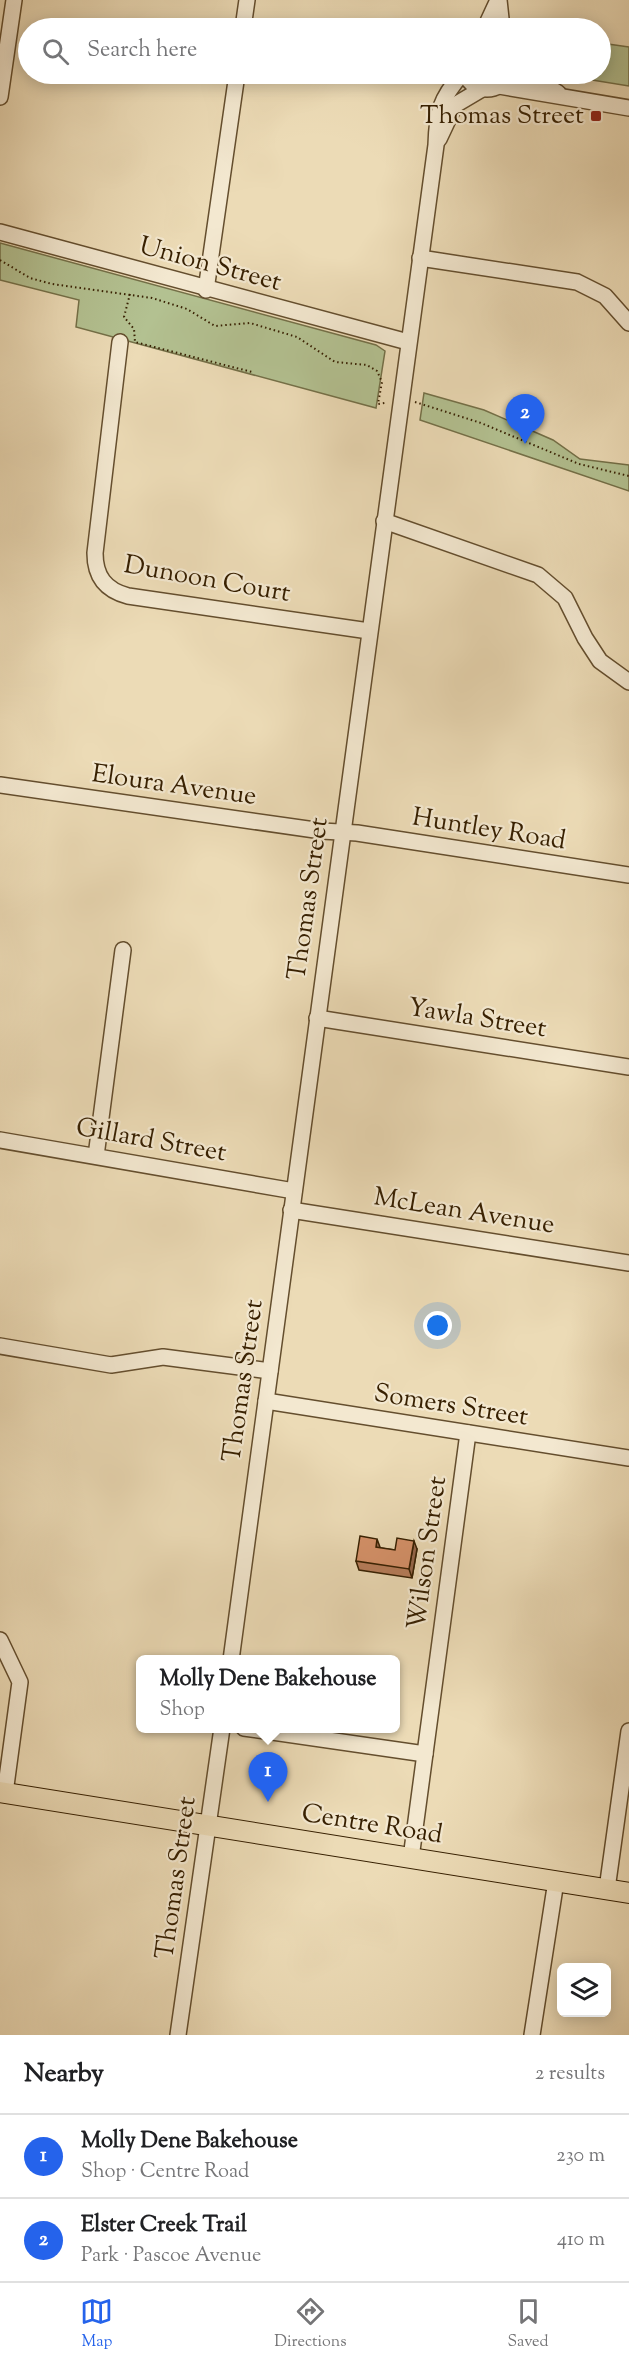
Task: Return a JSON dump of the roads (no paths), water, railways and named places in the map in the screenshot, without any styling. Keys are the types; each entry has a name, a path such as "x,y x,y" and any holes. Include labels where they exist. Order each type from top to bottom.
{"main road":[{"name":"Centre Road","path":"3,1792 629,1893"}],"street":[{"path":"0,97 14,0"},
{"path":"244,18 247,0"},
{"path":"490,18 499,0"},
{"path":"499,0 501,18"},
{"path":"206,290 236,84"},
{"name":"Thomas Street","path":"232,1655 436,145 437,113 442,100 456,84"},
{"path":"473,84 482,89 499,86 629,108"},
{"path":"543,84 569,99"},
{"name":"Thomas Street","path":"436,145 455,105 482,89"},
{"name":"Union Street","path":"0,232 206,290 408,342"},
{"path":"420,258 577,282 605,296 629,323"},
{"name":"Dunoon Court","path":"120,342 95,553 95,564 100,579 113,591 128,596 369,630"},
{"path":"384,521 538,574 565,598 591,650 600,661 629,682"},
{"name":"Eloura Avenue","path":"0,785 342,833"},
{"name":"Huntley Road","path":"342,833 629,876"},
{"path":"96,1156 123,950"},
{"name":"Yawla Street","path":"317,1018 629,1067"},
{"name":"Gillard Street","path":"0,1140 294,1191"},
{"name":"McLean Avenue","path":"291,1210 629,1263"},
{"path":"0,1346 111,1365 163,1357 270,1371"},
{"name":"Somers Street","path":"266,1401 629,1458"},
{"name":"Wilson Street","path":"411,1858 468,1433"},
{"path":"0,1640 20,1682 3,1792"},
{"path":"607,1889 629,1731"},
{"name":"Thomas Street","path":"178,2035 221,1733"},
{"path":"279,1733 425,1754"},
{"path":"532,2035 556,1881"}],"place":[{"name":"Thomas Street","path":"596,116"},
{"name":"Elster Creek Trail","path":"525,444"},
{"name":"Molly Dene Bakehouse","path":"268,1802"}]}
